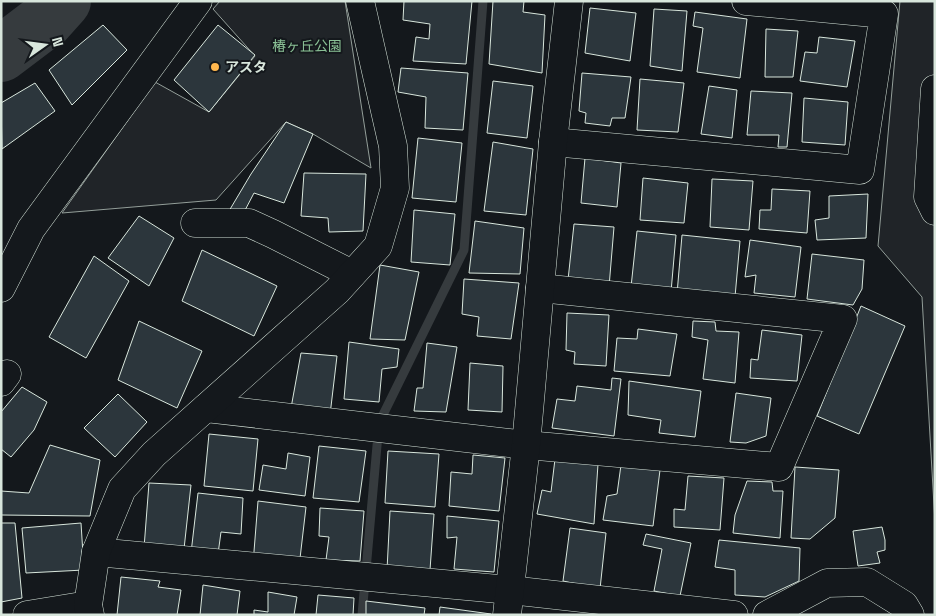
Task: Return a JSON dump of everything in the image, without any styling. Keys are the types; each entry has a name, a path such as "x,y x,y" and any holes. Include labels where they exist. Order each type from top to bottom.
{"street":[{"path":"1,288 31,229 198,1"},
{"path":"26,615 89,610 96,552 122,490 154,454 337,291 378,246 395,188 393,146 360,1"},
{"path":"509,602 569,1"},
{"path":"554,142 860,170 884,14 746,1"},
{"path":"935,88 928,197 935,210"},
{"path":"195,222 249,223 352,274"},
{"path":"206,408 526,445 779,467 843,319 540,288"},
{"path":"96,552 350,574 509,602 734,615"},
{"path":"767,615 827,583 867,582 904,605 910,615"}],"green space":[{"name":"椿ヶ丘公園","path":"220,1 345,1 371,168 313,134 286,122 216,200 62,213 155,82 209,112 255,56 213,9"},
{"path":"900,1 935,1 935,523 922,297 878,246"}],"building":[{"path":"404,1 472,1 466,64 413,61 416,37 429,39 430,24 403,20"},
{"path":"493,1 524,1 523,12 545,15 542,73 489,64"},
{"path":"590,8 636,13 630,61 585,53"},
{"path":"654,9 687,11 682,71 650,66"},
{"path":"695,12 747,19 740,78 697,72 703,28 693,26"},
{"path":"103,25 127,50 72,105 49,70"},
{"name":"アスタ","path":"218,25 255,55 209,112 174,80"},
{"path":"766,29 798,31 793,77 765,77"},
{"path":"819,37 855,41 847,87 800,81 805,52 817,53"},
{"path":"401,68 468,73 463,130 425,128 426,97 398,92"},
{"path":"582,73 631,77 625,118 612,118 610,126 585,123 586,113 579,111"},
{"path":"640,79 684,83 678,132 637,130"},
{"path":"493,81 533,86 527,138 487,133"},
{"path":"35,83 55,111 2,149 1,103"},
{"path":"709,86 737,90 732,138 701,134"},
{"path":"751,91 792,93 787,147 778,147 779,135 747,135"},
{"path":"804,98 848,102 845,145 802,142"},
{"path":"286,122 313,134 284,203 254,193 242,216 229,211 251,174"},
{"path":"418,138 462,143 456,202 412,198"},
{"path":"493,142 533,149 526,215 484,211"},
{"path":"585,158 621,163 617,207 581,203"},
{"path":"304,173 366,174 363,231 329,232 328,218 301,216"},
{"path":"643,178 688,183 684,223 640,220"},
{"path":"712,179 753,181 749,230 710,227"},
{"path":"772,189 810,191 807,233 759,229 760,210 771,210"},
{"path":"868,194 866,238 817,240 815,220 829,218 829,196"},
{"path":"414,210 455,214 450,265 411,262"},
{"path":"139,216 174,238 149,286 108,258"},
{"path":"475,221 524,228 520,274 469,273"},
{"path":"574,224 614,227 609,287 568,280"},
{"path":"637,231 676,235 671,292 631,287"},
{"path":"682,235 740,241 735,297 677,294"},
{"path":"750,240 801,247 795,297 754,293 756,275 745,277"},
{"path":"202,250 277,286 254,336 182,301"},
{"path":"812,254 864,260 862,289 853,305 807,299"},
{"path":"94,256 129,281 86,358 49,337"},
{"path":"380,265 419,272 405,340 370,339"},
{"path":"464,279 519,283 511,339 477,336 479,317 462,314"},
{"path":"861,306 905,326 859,434 817,416"},
{"path":"567,313 609,315 606,366 574,364 575,352 566,350"},
{"path":"139,321 202,351 177,408 118,380"},
{"path":"693,321 715,322 716,331 739,332 735,383 703,379 708,340 692,337"},
{"path":"638,329 677,334 670,376 614,371 617,338 637,339"},
{"path":"762,330 802,335 797,381 750,378 751,359 758,360"},
{"path":"349,342 399,349 397,367 382,369 379,402 344,399"},
{"path":"427,343 457,347 446,412 414,411 417,388 423,388"},
{"path":"301,353 337,356 330,415 291,408"},
{"path":"470,363 503,366 502,412 468,410"},
{"path":"612,378 621,379 614,436 552,428 557,399 575,401 577,386 611,390"},
{"path":"629,381 701,391 695,437 659,433 661,420 628,415"},
{"path":"22,387 47,402 34,430 11,457 1,449 1,412"},
{"path":"736,393 771,398 766,436 746,443 730,442"},
{"path":"118,394 147,422 115,457 84,428"},
{"path":"209,434 258,439 253,491 204,486"},
{"path":"50,445 100,460 90,516 1,515 1,491 29,493"},
{"path":"319,446 366,451 359,502 313,498"},
{"path":"388,451 439,454 435,507 385,503"},
{"path":"288,453 310,457 305,496 259,490 263,465 286,469"},
{"path":"473,455 505,458 499,511 449,506 451,472 472,474"},
{"path":"555,459 598,464 594,524 537,514 542,490 551,492"},
{"path":"621,465 660,470 653,526 603,520 607,496 617,494"},
{"path":"795,467 839,470 835,518 810,539 791,538"},
{"path":"688,476 724,478 720,530 674,527 674,509 685,510"},
{"path":"747,481 772,482 773,491 783,491 780,538 733,533 735,515"},
{"path":"149,483 191,485 184,549 144,548"},
{"path":"198,493 243,498 241,534 221,532 218,554 191,553"},
{"path":"258,501 306,507 299,567 253,564"},
{"path":"320,508 364,511 360,561 326,560 329,537 319,536"},
{"path":"390,511 434,514 430,570 387,570"},
{"path":"447,516 499,521 494,572 454,569 457,537 447,538"},
{"path":"1,523 15,523 22,598 1,602"},
{"path":"81,523 84,570 26,573 22,528"},
{"path":"882,527 885,550 877,552 880,563 858,566 853,531"},
{"path":"570,528 606,533 600,589 563,581"},
{"path":"646,534 691,543 680,596 654,591 662,549 643,545"},
{"path":"719,540 800,548 799,581 765,597 735,595 735,570 715,567"},
{"path":"121,577 160,581 158,587 181,590 177,615 117,615"},
{"path":"203,585 240,591 237,615 200,615"},
{"path":"268,592 297,597 294,615 254,615 254,610 268,612"},
{"path":"318,595 354,598 353,615 316,615"},
{"path":"366,601 425,608 424,615 366,615"},
{"path":"440,607 491,614 491,615 439,615"}],"waterway":[{"path":"1,54 46,20 63,1"},
{"path":"362,615 379,423 464,250 483,1"}],"place":[{"name":"アスタ","path":"215,67"}]}
